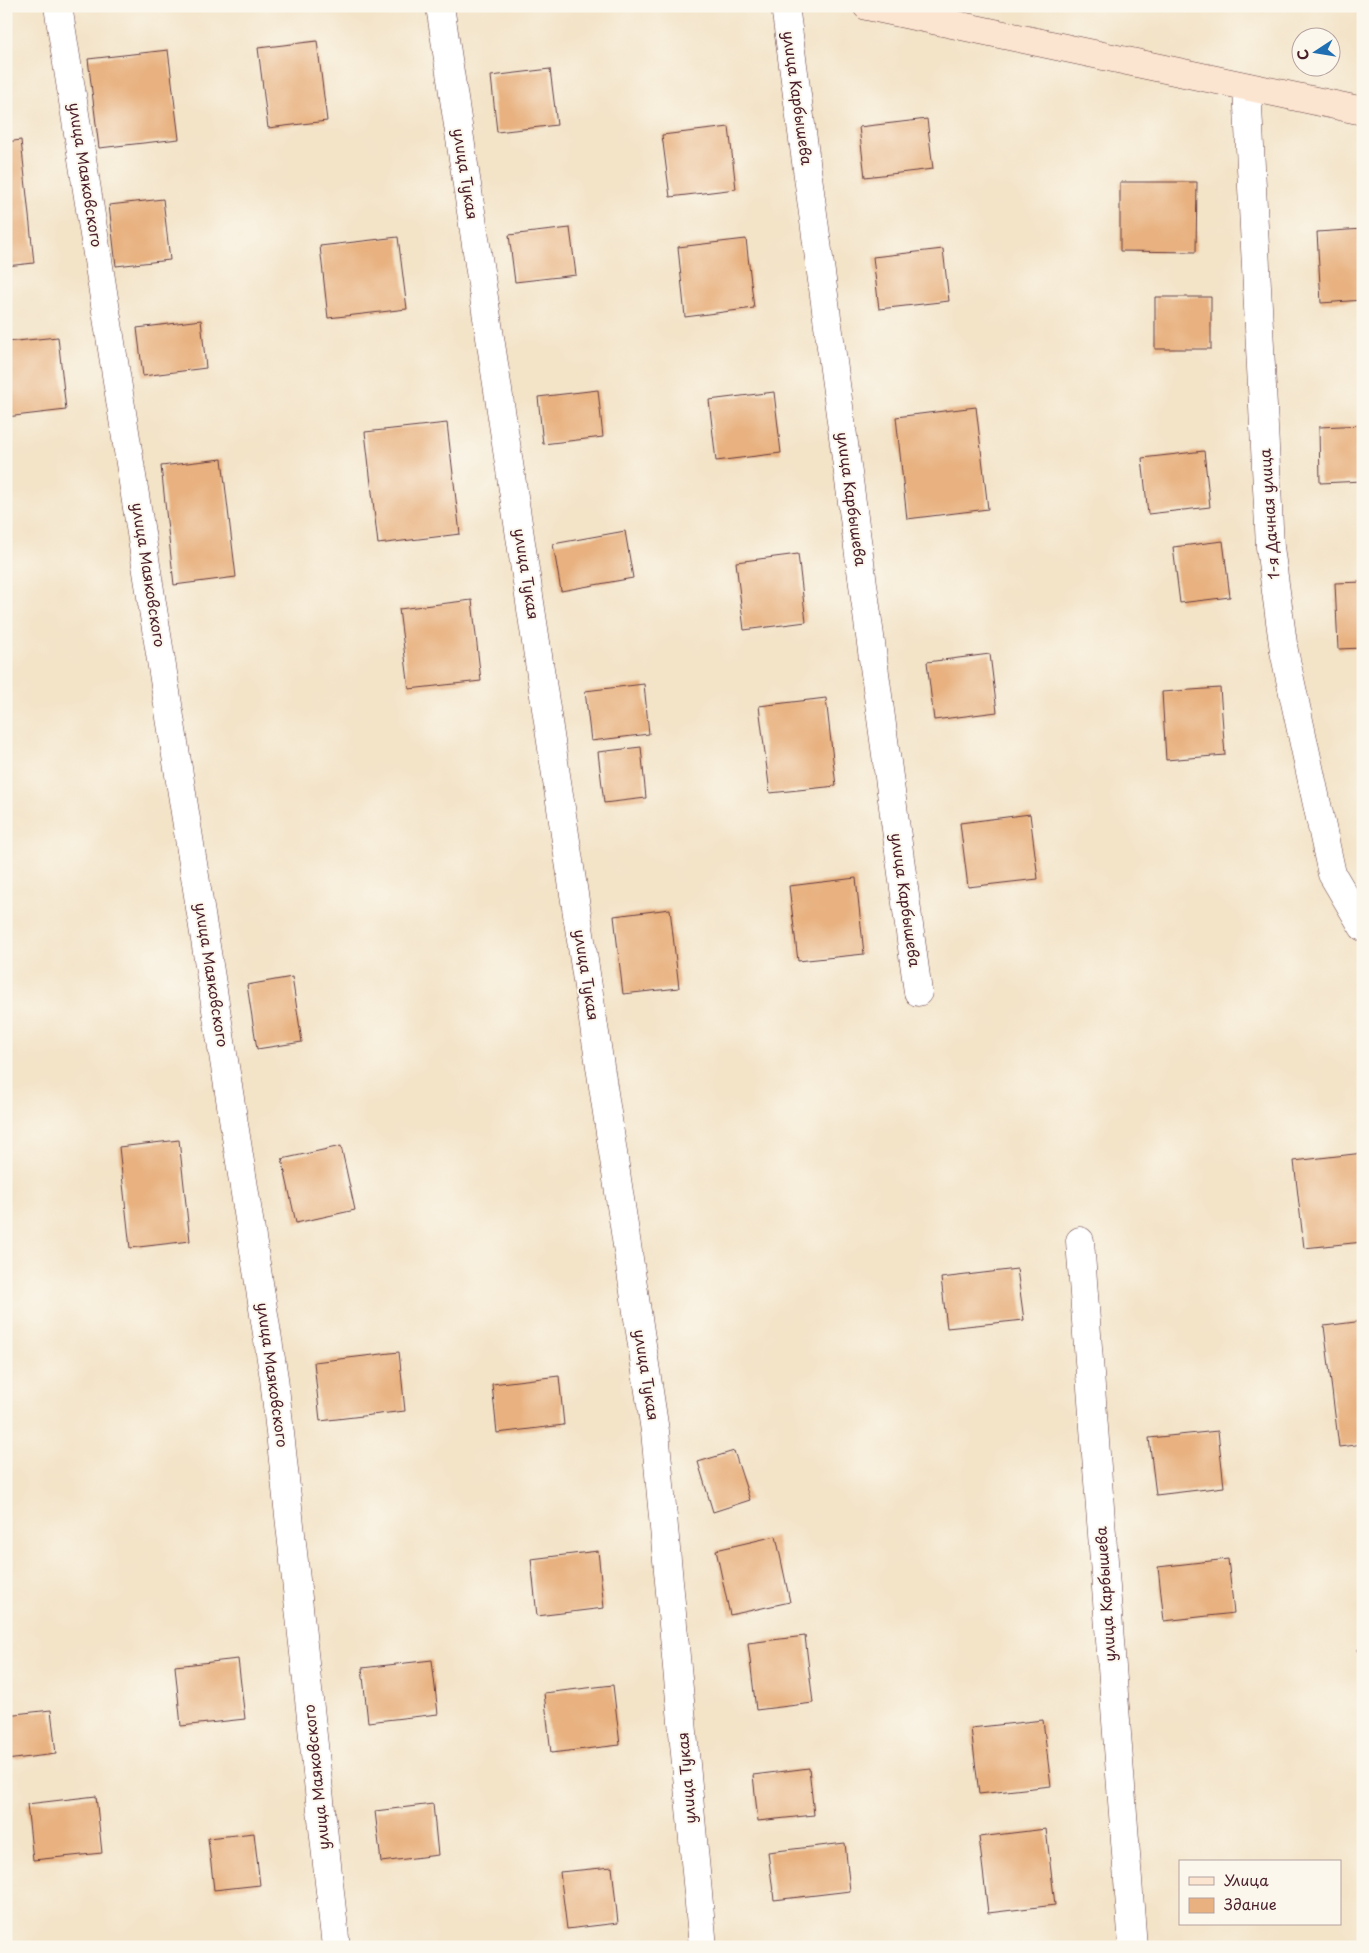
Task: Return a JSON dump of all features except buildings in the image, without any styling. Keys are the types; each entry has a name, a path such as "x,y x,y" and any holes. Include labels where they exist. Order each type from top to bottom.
{"street":[{"name":"улица Маяковского","path":"58,6 274,1378 336,1947"},
{"name":"улица Тукая","path":"440,6 655,1431 703,1947"},
{"name":"улица Карбышева","path":"785,6 918,992"},
{"path":"867,6 1363,111"},
{"name":"1-я Дачная улица","path":"1247,87 1270,547 1278,609 1296,714 1332,874 1363,927"},
{"name":"улица Карбышева","path":"1080,1241 1133,1947"}]}
